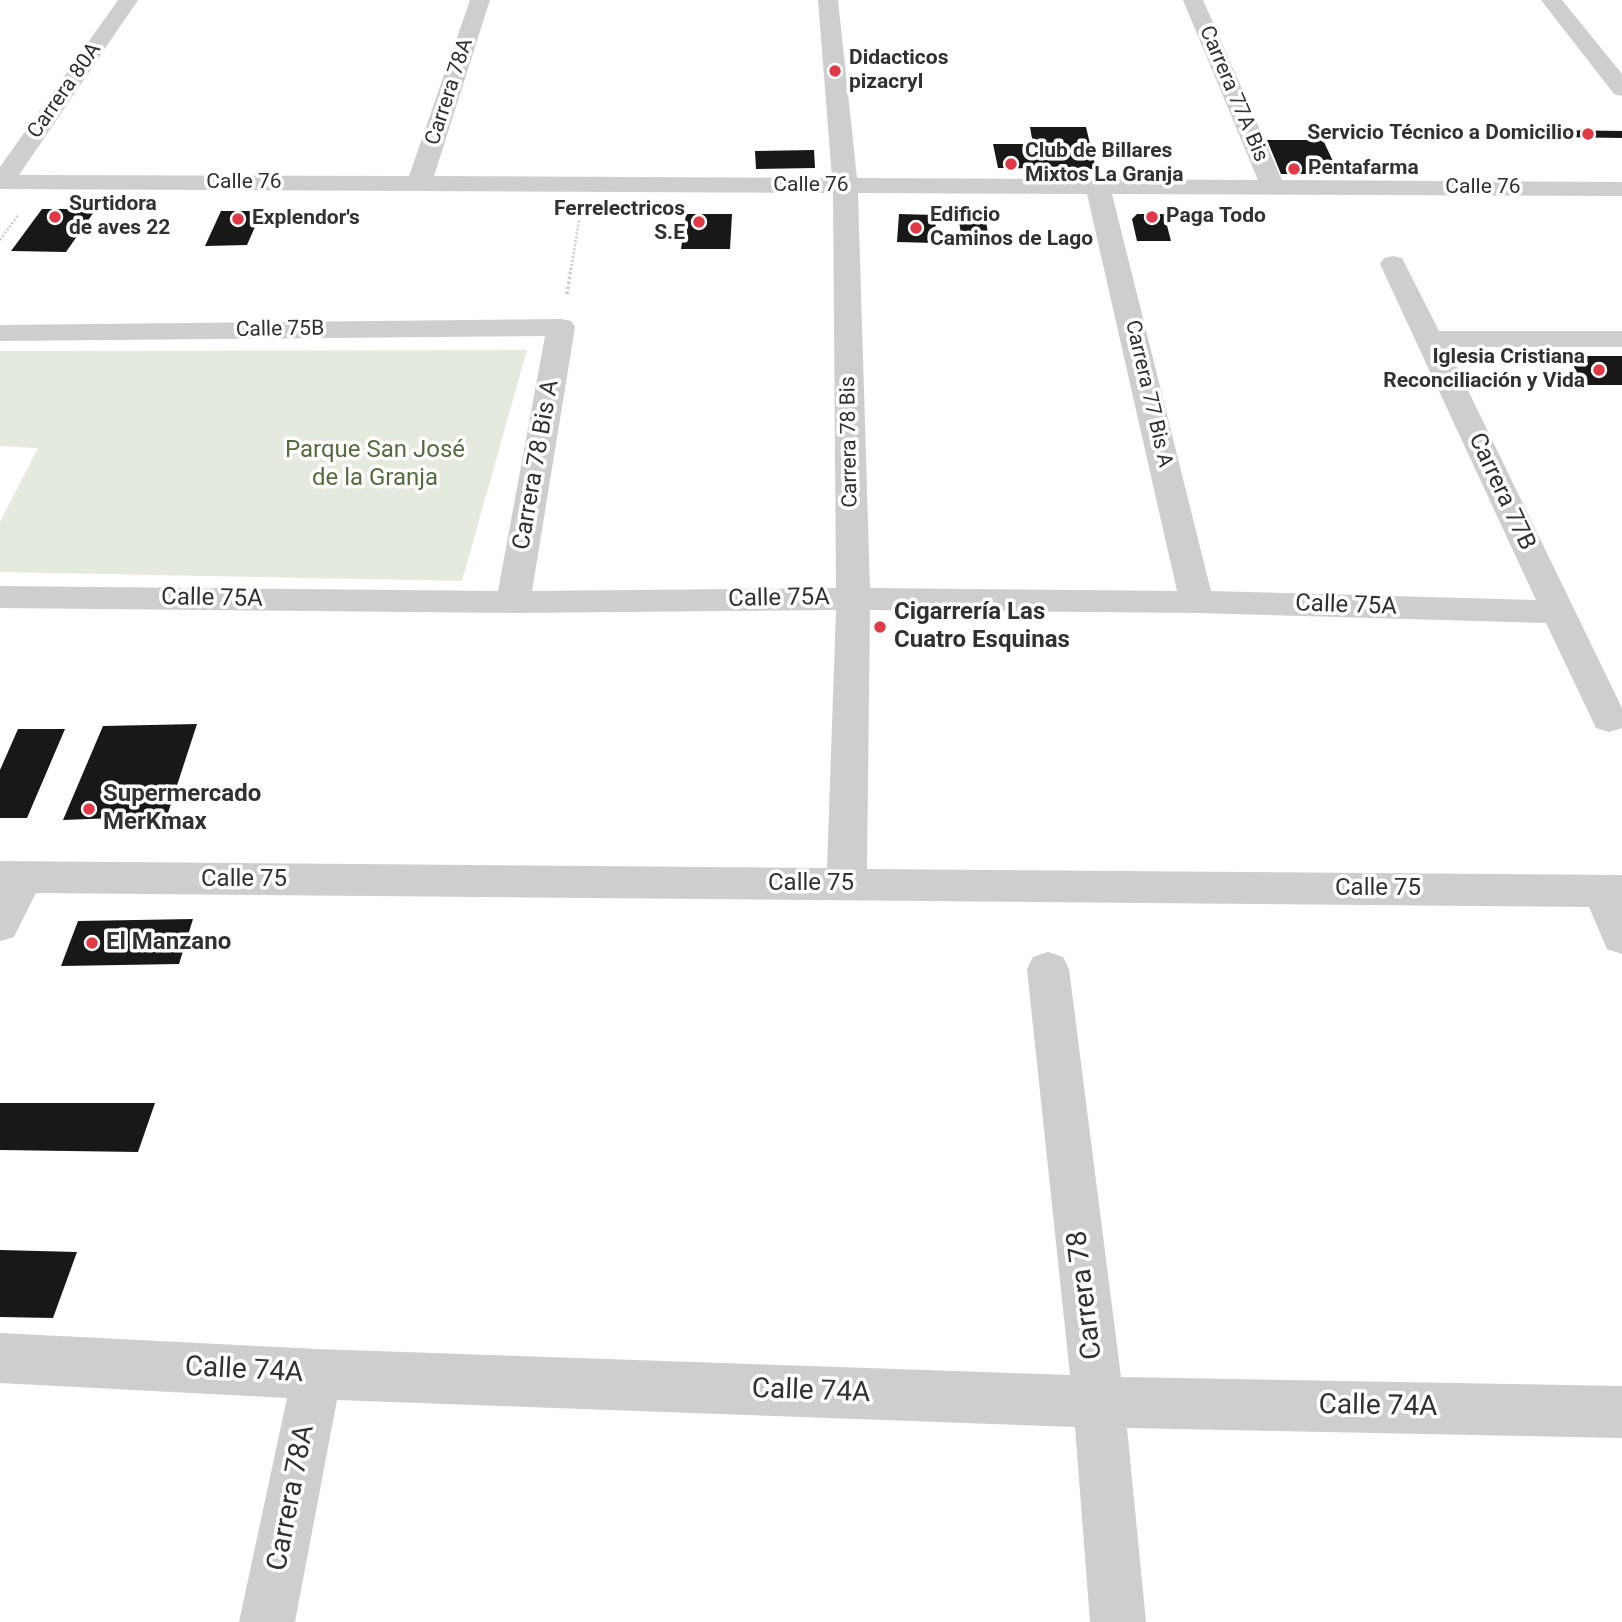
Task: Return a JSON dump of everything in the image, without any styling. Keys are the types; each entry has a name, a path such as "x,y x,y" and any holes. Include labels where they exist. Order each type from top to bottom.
{"street":[{"name":"Carrera 80A","path":"1,182 128,0"},
{"name":"Carrera 78A","path":"419,184 480,0"},
{"name":"Carrera 78 Bis","path":"828,0 845,186 853,598 846,885"},
{"name":"Carrera 77A Bis","path":"1193,0 1273,187"},
{"path":"1551,0 1622,89"},
{"name":"Calle 76","path":"1,182 1622,189"},
{"name":"Carrera 77 Bis A","path":"1098,187 1197,602"},
{"name":"Carrera 77B","path":"1393,264 1609,719"},
{"name":"Calle 75B","path":"0,334 561,327"},
{"name":"Carrera 78 Bis A","path":"513,602 561,327"},
{"path":"1429,339 1622,340"},
{"name":"Calle 75A","path":"0,597 513,602 853,598 1197,602 1557,612"},
{"path":"0,925 12,878"},
{"name":"Calle 75","path":"12,878 1613,891"},
{"path":"1613,891 1622,937"},
{"name":"Carrera 78","path":"1048,969 1099,1402 1118,1622"},
{"name":"Calle 74A","path":"0,1358 317,1374 1099,1402 1622,1412"},
{"name":"Carrera 78A","path":"267,1622 317,1374"}],"path":[{"path":"561,327 585,184"}],"green space":[{"name":"Parque San José de la Granja","path":"527,350 462,581 0,572 0,522 38,448 0,446 0,351"}],"building":[{"path":"1030,127 1086,127 1096,169 998,168 993,144 1033,144"},
{"name":"Servicio Técnico a Domicilio","path":"1552,130 1622,131 1622,138 1556,137"},
{"path":"1267,140 1323,140 1339,174 1281,174"},
{"path":"814,150 815,168 756,169 755,151"},
{"path":"42,209 96,209 66,252 11,251"},
{"path":"221,211 262,211 247,245 205,246"},
{"path":"686,214 732,214 730,249 681,249"},
{"name":"Edificio Caminos de Lago","path":"899,214 936,215 935,243 897,242"},
{"path":"1137,214 1164,214 1171,241 1137,241 1132,219"},
{"path":"958,215 985,215 990,246 963,246"},
{"name":"Iglesia Cristiana Reconciliación y Vida","path":"1568,356 1622,356 1622,385 1584,385"},
{"path":"197,724 167,816 63,820 103,726"},
{"path":"18,729 65,729 27,818 0,818 0,770"},
{"path":"193,919 179,964 61,966 78,921"},
{"path":"0,1103 155,1103 138,1152 0,1150"},
{"path":"0,1250 77,1252 53,1318 0,1317"}],"place":[{"name":"Didacticos pizacryl","path":"835,71"},
{"name":"Servicio Técnico a Domicilio","path":"1588,134"},
{"name":"Club de Billares Mixtos La Granja","path":"1011,164"},
{"name":"Pentafarma","path":"1294,169"},
{"name":"Surtidora de aves 22","path":"55,217"},
{"name":"Paga Todo","path":"1152,217"},
{"name":"Explendor's","path":"238,219"},
{"name":"Ferrelectricos S.E","path":"699,222"},
{"name":"Edificio Caminos de Lago","path":"916,228"},
{"name":"Iglesia Cristiana Reconciliación y Vida","path":"1599,370"},
{"name":"Cigarrería Las Cuatro Esquinas","path":"880,627"},
{"name":"Supermercado MerKmax","path":"89,809"},
{"name":"El Manzano","path":"92,943"}]}
